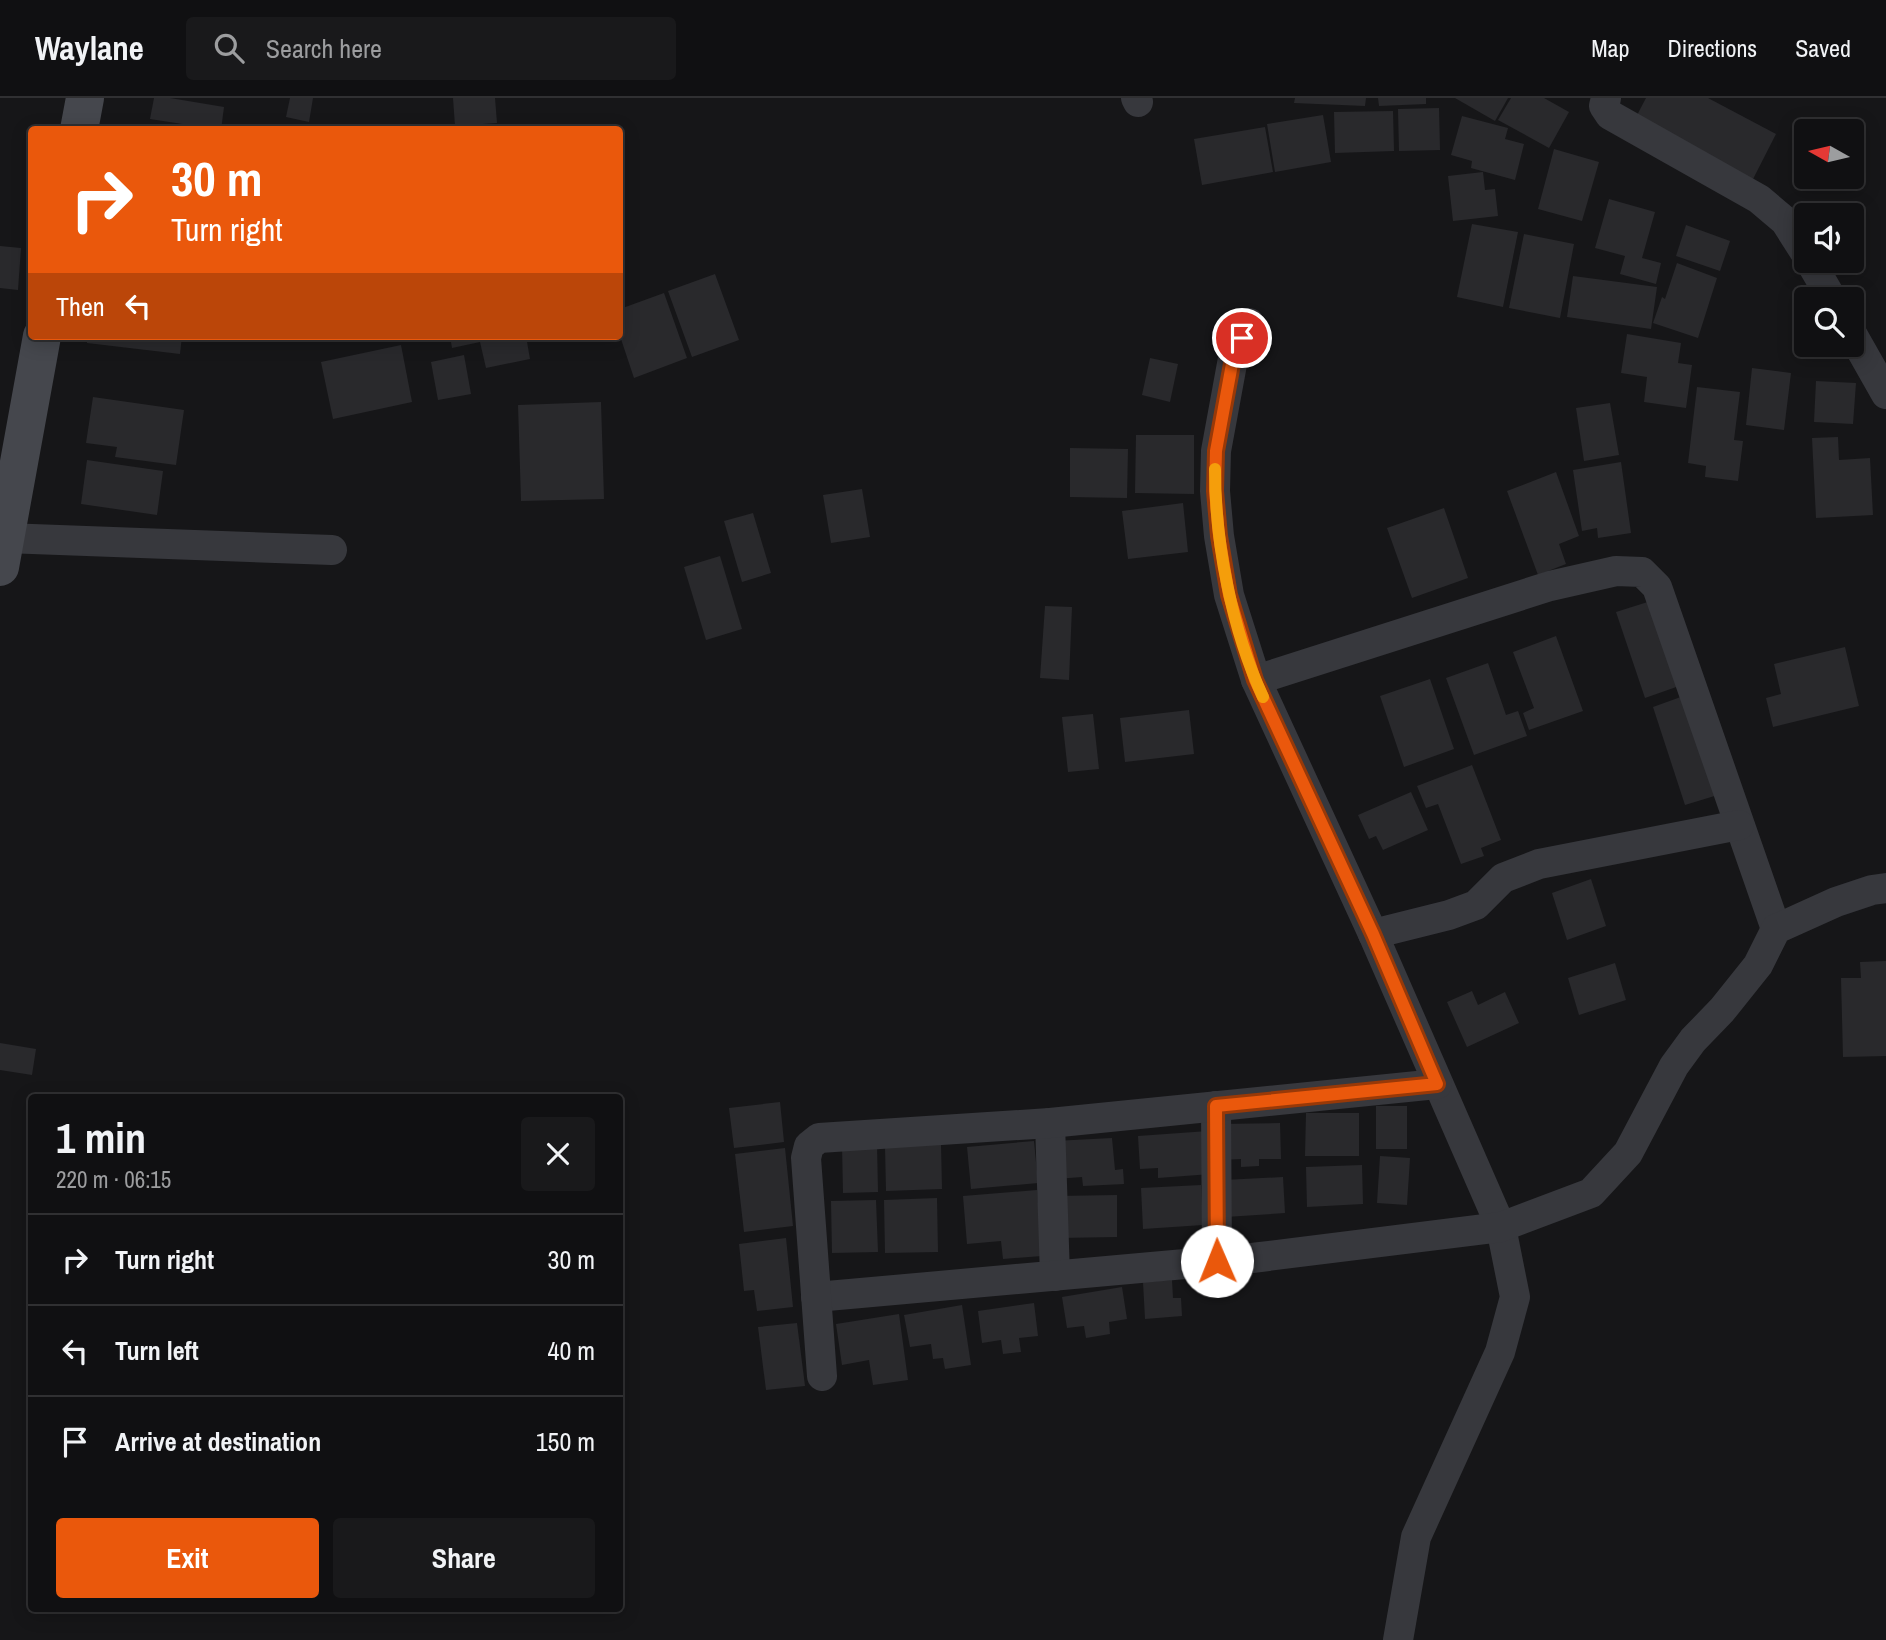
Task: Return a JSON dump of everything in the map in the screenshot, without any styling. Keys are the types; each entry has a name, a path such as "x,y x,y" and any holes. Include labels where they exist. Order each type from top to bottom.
{"street":[{"path":"80,126 85,98"},
{"path":"1606,98 1604,106 1610,115 1759,199 1784,221 1794,236"},
{"path":"1249,323 1234,353 1216,451 1215,491 1219,536 1229,595 1255,680 1373,934 1501,1227 1515,1297 1500,1352 1416,1537 1398,1640"},
{"path":"41,340 3,553 332,550"},
{"path":"1864,355 1886,394"},
{"path":"1255,680 1550,586 1616,571 1642,572 1650,577 1657,587 1776,929"},
{"path":"1373,934 1449,915 1476,905 1503,878 1539,864 1739,825"},
{"path":"816,1297 1217,1261 1501,1227 1591,1193 1628,1153 1674,1066 1758,965 1776,929 1836,902 1886,888"},
{"path":"822,1376 806,1158 809,1146 819,1138 1050,1123 1437,1084"},
{"path":"1216,1106 1217,1261"},
{"path":"1050,1123 1055,1276"}],"building":[{"path":"154,98 224,107 222,126 195,126 150,119"},
{"path":"290,98 313,98 309,122 286,117"},
{"path":"453,98 495,98 497,123 455,126"},
{"path":"1295,98 1366,98 1365,106 1294,103"},
{"path":"1378,98 1426,98 1426,104 1379,106"},
{"path":"1455,98 1508,98 1495,121"},
{"path":"1511,98 1544,98 1569,112 1549,148 1498,120"},
{"path":"1646,98 1708,98 1776,134 1752,181 1635,119"},
{"path":"1439,108 1440,150 1399,151 1398,109"},
{"path":"1393,111 1394,151 1335,153 1334,112"},
{"path":"1323,115 1331,162 1275,172 1267,124"},
{"path":"1462,116 1508,128 1505,139 1524,144 1515,180 1471,168 1472,161 1451,155"},
{"path":"1265,127 1273,172 1202,185 1194,139"},
{"path":"1554,149 1599,162 1582,221 1538,209"},
{"path":"1483,172 1485,190 1495,189 1498,216 1453,221 1448,176"},
{"path":"1609,199 1655,212 1642,258 1661,263 1656,284 1620,274 1625,256 1595,248"},
{"path":"1472,224 1518,232 1503,307 1457,297"},
{"path":"1686,225 1730,241 1720,271 1676,256"},
{"path":"1524,234 1574,244 1560,318 1509,308"},
{"path":"0,246 21,248 18,290 0,288"},
{"path":"1677,263 1717,278 1698,338 1653,323 1662,297 1665,299"},
{"path":"715,274 739,340 692,357 668,291"},
{"path":"1573,276 1657,287 1651,329 1567,317"},
{"path":"664,293 687,358 634,378 621,340 623,308"},
{"path":"1627,334 1681,343 1678,363 1692,365 1686,408 1644,402 1647,377 1621,373"},
{"path":"87,340 182,340 180,354 87,343"},
{"path":"451,340 527,340 530,359 486,368 480,342 452,348"},
{"path":"401,345 412,402 333,419 321,362"},
{"path":"464,355 471,394 438,400 431,362"},
{"path":"1150,358 1178,364 1170,402 1142,395"},
{"path":"1752,368 1791,373 1784,430 1746,425"},
{"path":"1816,381 1856,383 1853,424 1814,422"},
{"path":"1697,387 1740,392 1734,440 1743,441 1738,481 1705,477 1706,466 1688,463"},
{"path":"93,397 184,410 176,465 115,457 117,447 86,443"},
{"path":"601,402 604,499 521,501 518,405"},
{"path":"1610,403 1619,455 1584,461 1576,408"},
{"path":"1136,435 1194,435 1194,494 1135,493"},
{"path":"1838,437 1839,460 1870,458 1873,515 1816,518 1812,438"},
{"path":"1070,448 1128,449 1127,498 1070,497"},
{"path":"87,460 163,471 157,515 81,504"},
{"path":"1621,462 1631,533 1598,538 1597,528 1582,531 1573,470"},
{"path":"1556,472 1579,536 1559,544 1566,564 1538,575 1507,491"},
{"path":"862,489 870,537 831,543 823,495"},
{"path":"1183,503 1188,552 1128,559 1122,511"},
{"path":"1444,508 1468,578 1412,598 1387,528"},
{"path":"753,513 771,573 742,582 724,521"},
{"path":"720,556 742,629 706,640 684,567"},
{"path":"1654,600 1682,685 1645,698 1616,612"},
{"path":"1045,606 1072,607 1069,680 1040,678"},
{"path":"1556,636 1583,711 1529,730 1523,713 1534,708 1513,652"},
{"path":"1845,647 1859,706 1773,727 1766,698 1781,694 1774,664"},
{"path":"1488,663 1506,715 1518,711 1527,736 1474,755 1446,678"},
{"path":"1430,679 1454,749 1404,767 1380,696"},
{"path":"1689,694 1721,794 1685,805 1653,707"},
{"path":"1189,710 1194,754 1125,762 1120,718"},
{"path":"1093,714 1099,769 1068,772 1062,717"},
{"path":"1472,765 1501,840 1481,848 1484,856 1461,864 1438,804 1426,808 1417,786"},
{"path":"1411,792 1428,830 1383,850 1376,836 1369,839 1358,815"},
{"path":"1591,879 1606,926 1567,940 1552,893"},
{"path":"1886,961 1886,1056 1843,1057 1841,978 1861,978 1860,962"},
{"path":"1615,963 1626,1000 1579,1015 1568,978"},
{"path":"1472,991 1478,1005 1505,992 1519,1023 1467,1047 1447,1002"},
{"path":"0,1043 36,1049 32,1075 0,1070"},
{"path":"780,1102 784,1142 734,1148 729,1108"},
{"path":"1376,1106 1407,1106 1407,1149 1376,1149"},
{"path":"1306,1113 1359,1113 1359,1156 1305,1156"},
{"path":"1280,1123 1281,1159 1259,1159 1259,1166 1241,1167 1241,1159 1221,1160 1221,1124"},
{"path":"1208,1131 1211,1174 1158,1178 1158,1168 1140,1169 1138,1136"},
{"path":"1112,1138 1115,1170 1123,1169 1124,1184 1083,1186 1082,1177 1056,1179 1054,1141"},
{"path":"1034,1141 1038,1183 971,1189 967,1147"},
{"path":"877,1144 878,1192 843,1193 842,1145"},
{"path":"941,1144 942,1189 886,1191 885,1146"},
{"path":"785,1148 793,1226 744,1232 735,1154"},
{"path":"1380,1156 1410,1158 1407,1205 1377,1203"},
{"path":"1362,1165 1363,1204 1307,1207 1306,1167"},
{"path":"1283,1177 1285,1213 1226,1217 1224,1180"},
{"path":"1201,1185 1203,1225 1143,1229 1141,1188"},
{"path":"1037,1190 1042,1256 1003,1259 1001,1241 967,1244 963,1196"},
{"path":"1117,1195 1117,1237 1058,1238 1057,1196"},
{"path":"937,1198 938,1252 885,1253 884,1200"},
{"path":"876,1200 878,1252 832,1253 831,1201"},
{"path":"786,1238 793,1307 757,1311 754,1290 744,1291 739,1244"},
{"path":"1172,1280 1173,1298 1181,1298 1182,1316 1145,1319 1143,1282"},
{"path":"1122,1287 1127,1319 1109,1322 1110,1334 1086,1338 1084,1326 1067,1328 1062,1297"},
{"path":"1034,1303 1038,1336 1019,1338 1021,1352 1003,1354 1001,1340 982,1343 978,1311"},
{"path":"962,1305 971,1365 945,1369 943,1358 933,1359 931,1344 910,1347 904,1315"},
{"path":"899,1314 908,1380 873,1385 869,1360 842,1365 836,1324"},
{"path":"797,1323 805,1386 766,1390 758,1327"}],"slow traffic":[{"path":"1215,469 1219,536 1229,595 1255,680 1263,697"}],"route":[{"path":"1217,1261 1216,1106 1437,1084 1373,934 1255,680 1229,595 1219,536 1215,491 1216,451 1234,353 1242,338"}]}
